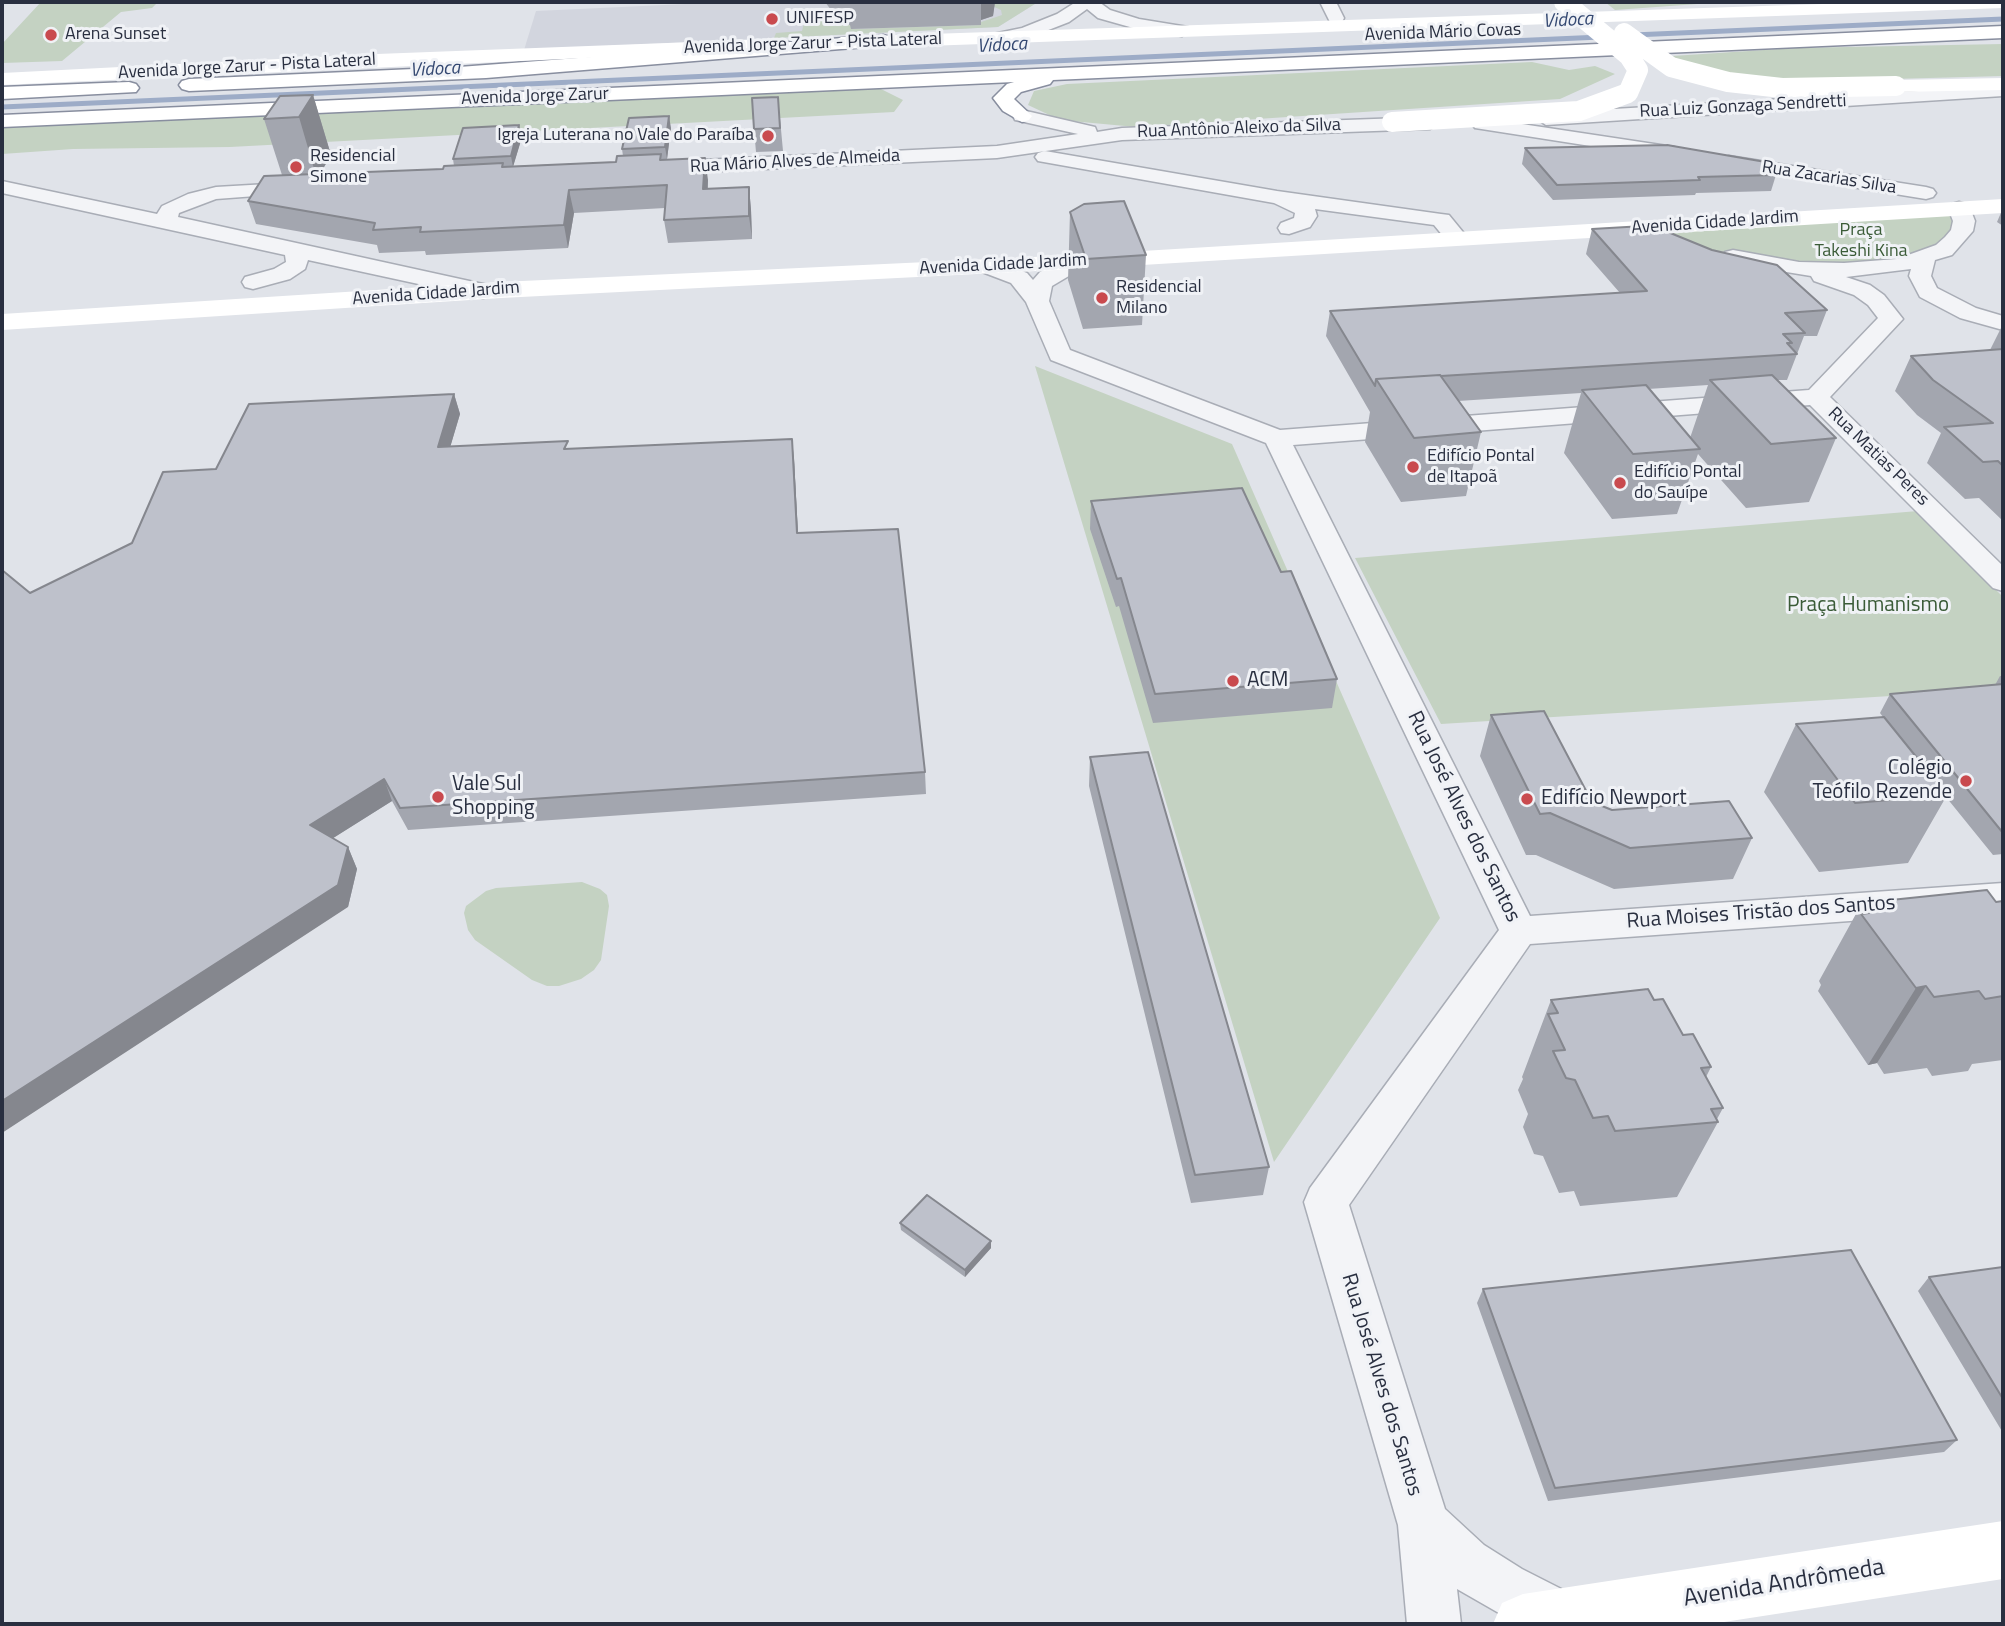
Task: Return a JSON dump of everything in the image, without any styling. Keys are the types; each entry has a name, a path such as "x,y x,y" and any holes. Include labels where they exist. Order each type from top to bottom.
{"main road":[{"path":"1392,122 1579,111 1628,93 1638,70 1634,63 1564,2"},
{"path":"1586,2 1653,56 1671,67 1728,82 1782,88 2003,84"},
{"path":"1639,16 1746,2"},
{"path":"1964,2 2003,3"},
{"name":"Avenida Jorge Zarur - Pista Lateral","path":"2,79 377,60 2003,3"},
{"name":"Avenida Mário Covas","path":"1050,50 2003,9"},
{"name":"Avenida Mário Covas","path":"1069,74 2003,32"},
{"path":"1877,38 2003,38"},
{"path":"418,75 883,41"},
{"name":"Avenida Jorge Zarur","path":"2,93 1050,50"},
{"path":"62,91 377,60"},
{"path":"1022,116 1003,98 1007,93 1069,74"},
{"name":"Avenida Jorge Zarur","path":"2,122 1069,74"},
{"name":"Avenida Cidade Jardim","path":"2,322 483,291 1076,262 1830,196 2003,189"},
{"name":"Avenida Cidade Jardim","path":"187,286 1289,229 1625,229 2003,206"},
{"name":"Avenida Andrômeda","path":"1543,1621 2003,1550"}],"street":[{"path":"994,39 1027,32 1063,18 1088,2 1104,13 1137,24 1182,31"},
{"path":"1328,2 1336,18"},
{"name":"Rua Luiz Gonzaga Sendretti","path":"1482,124 2003,91"},
{"path":"1022,116 1077,130 1122,134"},
{"path":"1022,116 1090,163"},
{"name":"Rua Antônio Aleixo da Silva","path":"997,152 1122,134 1392,122 1482,124"},
{"name":"Rua Zacarias Silva","path":"1482,124 1927,193"},
{"path":"997,152 1090,163 1448,228"},
{"name":"Rua Mário Alves de Almeida","path":"639,169 997,152"},
{"path":"1806,174 1830,196"},
{"path":"2,187 483,291"},
{"path":"172,224 167,218 169,210 177,204 216,193 325,187"},
{"path":"1278,197 1306,210 1302,222 1289,229"},
{"path":"1625,229 1763,264 1799,269 1875,268 1925,258 1944,250 1962,231 1964,221 1959,208"},
{"name":"Avenida Cidade Jardim","path":"253,282 282,274 297,264 295,249"},
{"path":"1925,258 1920,276 1928,292 1968,313 2003,323"},
{"path":"1037,301 1041,285 1048,277 1076,262"},
{"path":"990,267 1019,278 1037,301 1060,355 1277,438 1816,397"},
{"path":"1799,269 1862,290 1876,300 1891,319 1905,313 1924,311 1968,313"},
{"name":"Rua Matias Peres","path":"1891,319 1816,397 2003,582"},
{"name":"Rua José Alves dos Santos","path":"1277,438 1519,931 1326,1202 1424,1525 1434,1624"},
{"name":"Rua Moises Tristão dos Santos","path":"1519,931 2003,896"},
{"name":"Rua José Alves dos Santos","path":"1424,1525 1465,1564 1503,1588 1543,1621"}],"shaded area":[{"name":"UNIFESP","path":"728,2 1038,2 998,27 524,50 536,11"}],"green space":[{"name":"Arena Sunset","path":"41,2 158,2 152,8 121,12 62,61 2,63 2,44"},
{"path":"984,2 1038,2 998,27 774,38 776,33 802,31 807,11 850,10 839,20 850,25 852,29 981,25 981,22 1002,15 1001,10"},
{"path":"1605,2 1725,2 1615,10"},
{"path":"2003,44 2003,76 1780,82 1690,67 1672,56 1795,48"},
{"path":"1532,62 1569,70 1595,66 1615,74 1560,99 1136,127 1060,120 1028,105 1034,91 1067,84"},
{"path":"879,88 903,100 894,112 230,147 73,149 2,154 2,127"},
{"name":"Praça Takeshi Kina","path":"1959,208 1962,231 1900,265 1773,266 1624,229"},
{"name":"ACM","path":"1035,366 1232,444 1440,918 1274,1162"},
{"name":"Praça Humanismo","path":"1918,511 2003,597 2003,689 1441,724 1355,558"},
{"path":"582,882 607,895 609,906 601,960 594,970 581,979 559,986 547,986 532,980 475,940 468,930 464,913 466,906 486,891"}],"building":[{"path":"313,95 299,117 264,119 280,96"},
{"path":"778,97 780,128 754,129 752,98"},
{"path":"669,116 665,147 622,149 629,118"},
{"path":"519,125 511,156 453,159 463,128"},
{"path":"1667,145 1777,164 1776,175 1557,185 1525,148"},
{"path":"661,154 660,160 705,158 703,189 749,187 749,216 664,220 667,185 569,190 564,225 420,232 421,227 373,230 375,223 248,201 264,176 443,169 444,166 503,163 502,167 616,162 617,156"},
{"path":"1124,201 1146,255 1086,259 1070,212 1084,204"},
{"path":"1644,226 1663,230 1712,250 1777,265 1827,310 1785,313 1805,333 1783,334 1792,343 1787,343 1797,354 1376,379 1375,386 1330,311 1647,291 1592,229"},
{"path":"2003,349 2003,466 1998,461 1983,462 1944,427 1993,423 1933,380 1911,356"},
{"path":"1440,375 1481,432 1414,438 1376,379"},
{"path":"1772,375 1836,438 1771,444 1710,380"},
{"path":"1646,385 1700,449 1633,454 1582,390"},
{"name":"Vale Sul Shopping","path":"454,394 438,447 568,441 564,449 792,439 797,533 898,529 925,772 400,808 384,779 310,825 348,847 338,885 2,1101 2,570 30,593 132,543 163,472 216,469 249,404"},
{"path":"1242,488 1281,572 1291,571 1337,679 1155,694 1121,578 1117,579 1091,501"},
{"name":"Colégio Teófilo Rezende","path":"2003,684 2003,833 1890,694"},
{"path":"1544,711 1592,802 1612,810 1729,801 1752,838 1630,848 1550,813 1540,814 1491,715"},
{"path":"1884,717 1947,795 1855,803 1796,724"},
{"path":"1148,752 1269,1167 1195,1175 1090,757"},
{"path":"1987,890 1996,902 2003,901 2003,996 1985,999 1979,991 1934,997 1926,986 1916,988 1861,914 1869,913 1862,903"},
{"path":"1648,989 1654,1000 1663,999 1683,1035 1693,1034 1711,1067 1701,1068 1723,1108 1711,1109 1718,1122 1615,1131 1608,1116 1593,1118 1575,1080 1566,1078 1553,1051 1565,1050 1548,1014 1558,1013 1551,1000"},
{"path":"927,1195 991,1241 965,1270 900,1223"},
{"path":"1851,1250 1957,1440 1555,1488 1483,1289"},
{"path":"2003,1267 2003,1399 1929,1277"}],"waterway":[{"name":"Vidoca","path":"1633,35 2003,19"},
{"name":"Vidoca","path":"2,107 1601,37"}],"place":[{"name":"UNIFESP","path":"772,19"},
{"name":"Arena Sunset","path":"51,35"},
{"name":"Igreja Luterana no Vale do Paraíba","path":"768,136"},
{"name":"Residencial Simone","path":"296,167"},
{"name":"Residencial Milano","path":"1102,298"},
{"name":"Edifício Pontal de Itapoã","path":"1413,467"},
{"name":"Edifício Pontal do Sauípe","path":"1620,483"},
{"name":"ACM","path":"1233,681"},
{"name":"Colégio Teófilo Rezende","path":"1966,781"},
{"name":"Vale Sul Shopping","path":"438,797"},
{"name":"Edifício Newport","path":"1527,799"}]}
